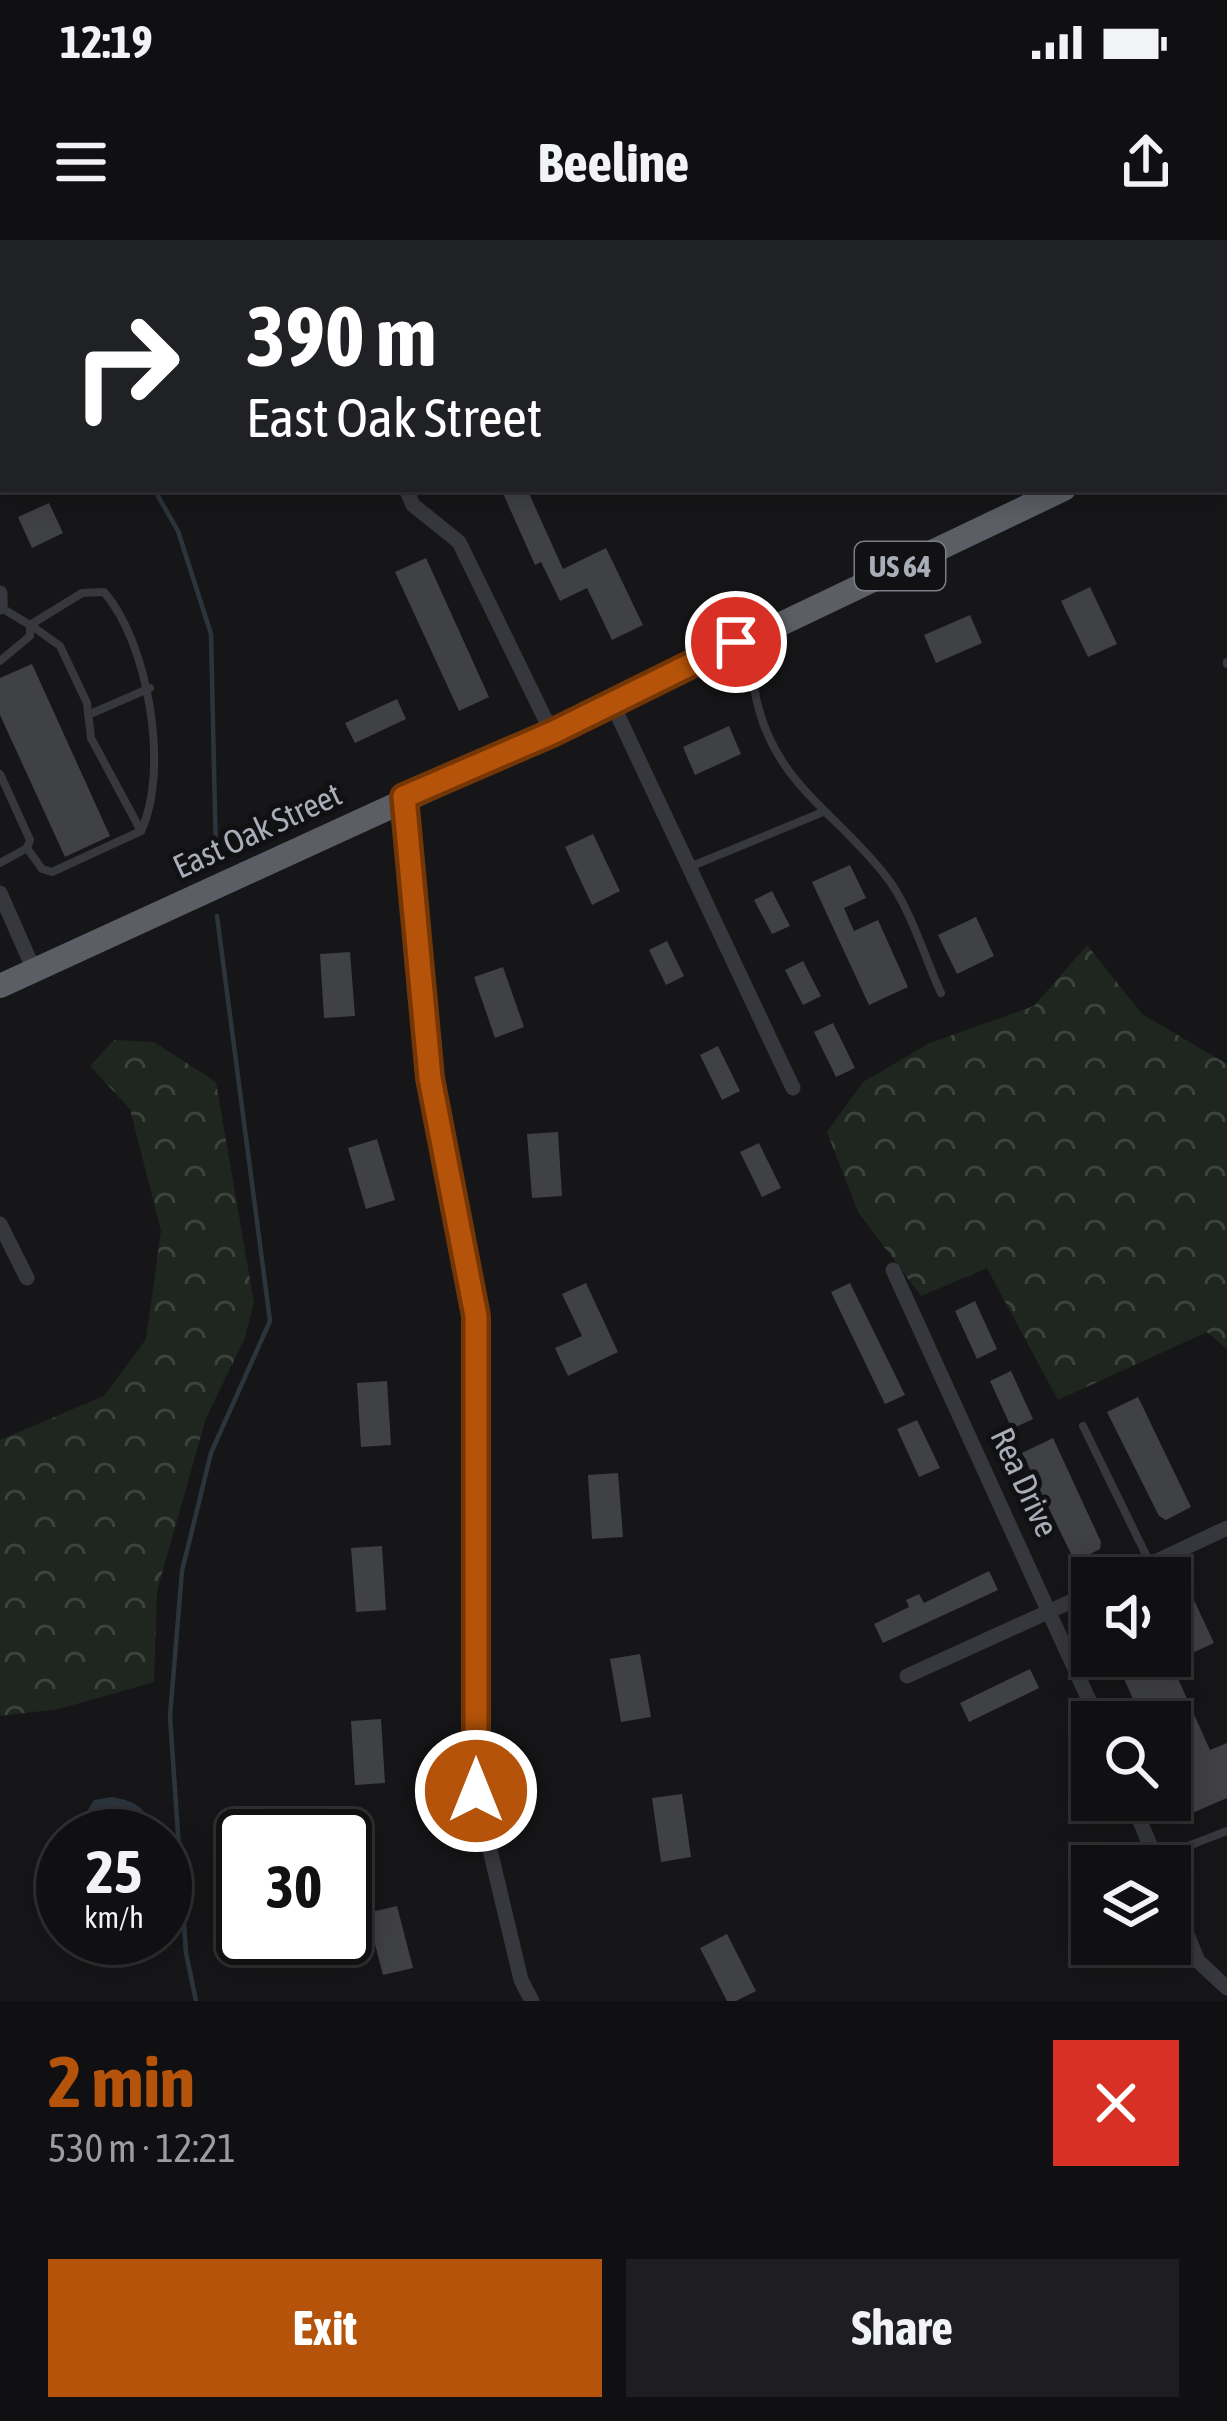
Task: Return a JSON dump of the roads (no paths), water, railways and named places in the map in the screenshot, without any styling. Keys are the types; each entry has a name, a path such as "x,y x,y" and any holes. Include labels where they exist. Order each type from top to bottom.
{"highway":[{"name":"East Oak Street","path":"0,986 552,733 1058,492"}],"street":[{"path":"407,492 413,505 459,542 552,733"},
{"path":"0,593 0,607"},
{"path":"611,701 793,1088"},
{"path":"404,797 430,1078 476,1316 476,1791 521,1980 532,2001"},
{"path":"0,893 34,970"},
{"path":"0,1224 27,1278"},
{"name":"Rea Drive","path":"893,1270 1090,1701"},
{"path":"1166,1557 1227,1528"},
{"path":"907,1676 1071,1601"},
{"path":"1191,1944 1198,1961 1227,1988"}],"lane":[{"path":"0,774 28,832 26,848 42,869 52,872 141,831 149,806 150,688 104,592 82,593 30,625"},
{"path":"0,607 60,646 88,715 91,738 141,831"},
{"path":"0,661 31,636 30,625"},
{"path":"754,687 760,725 791,779 887,878 941,993"},
{"path":"88,715 150,688"},
{"path":"692,866 823,812"},
{"path":"0,863 26,848"},
{"path":"1083,1426 1148,1557"},
{"path":"1191,1847 1227,1831"}],"water":[{"path":"112,1797 141,1809 88,1809 94,1800"}],"waterway":[{"path":"156,492 178,531 211,634 216,856"},
{"path":"196,2001 186,1953 170,1716 182,1571 211,1453 270,1321 217,916"}]}
